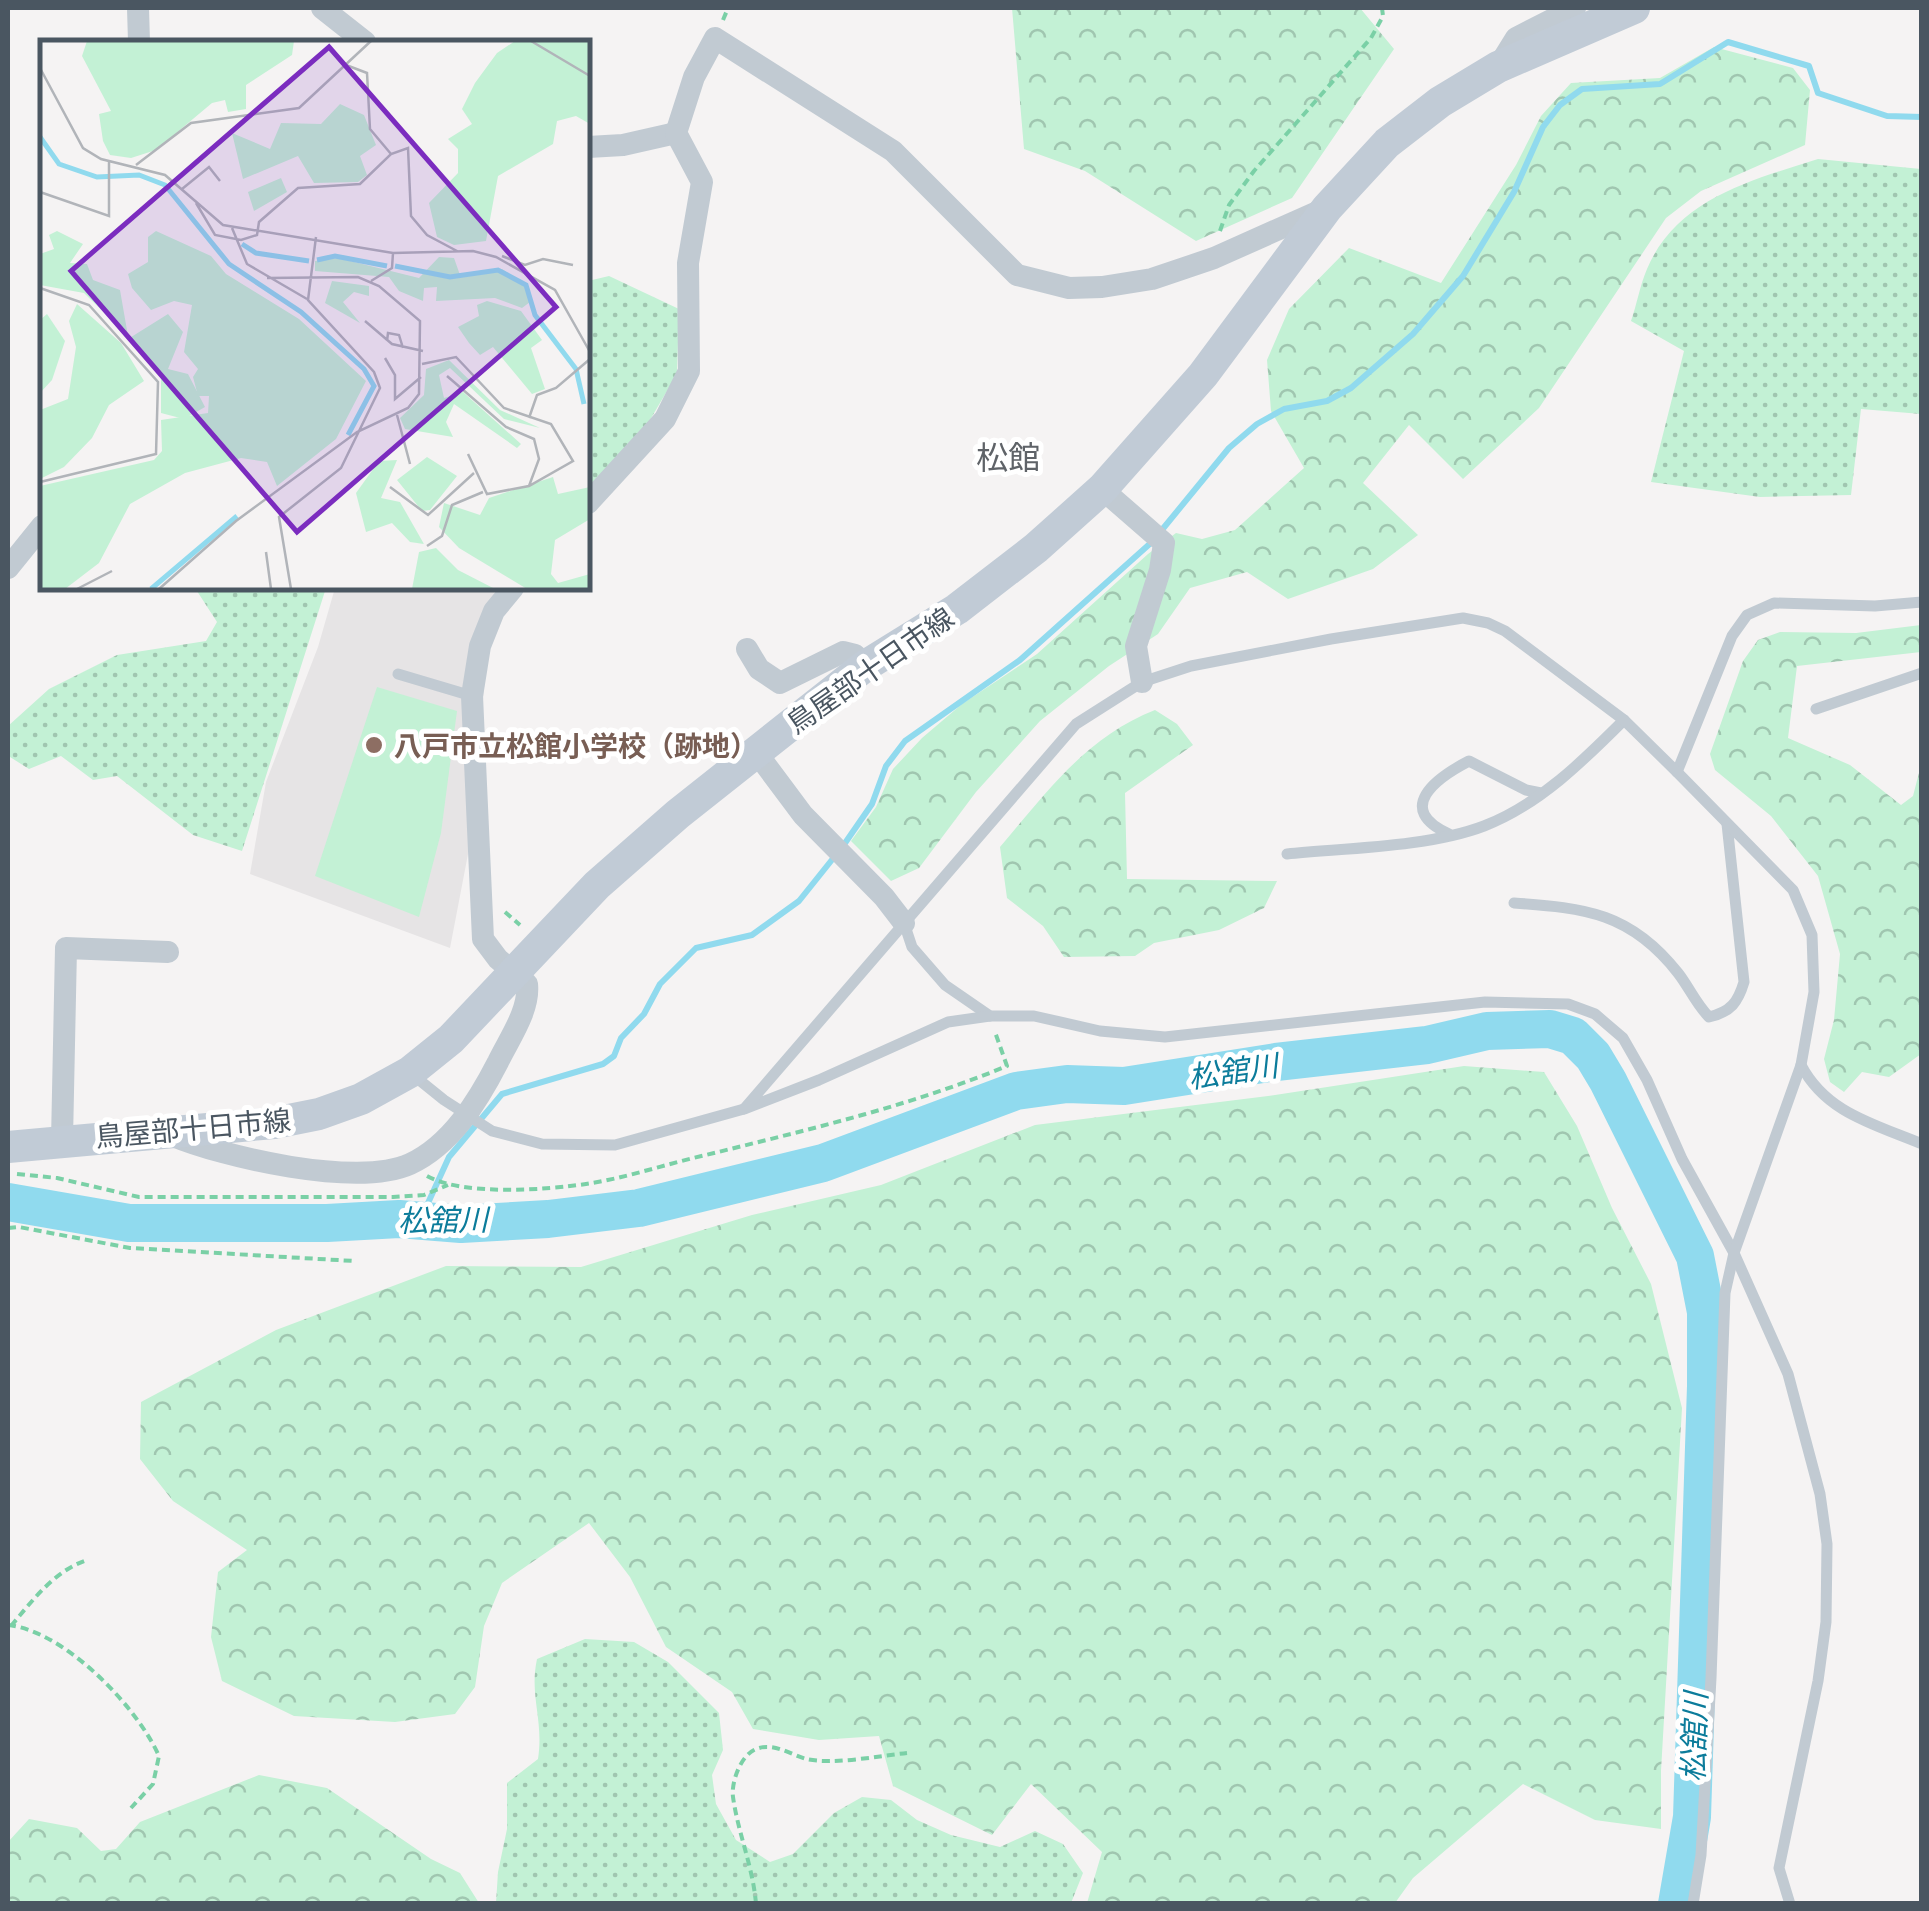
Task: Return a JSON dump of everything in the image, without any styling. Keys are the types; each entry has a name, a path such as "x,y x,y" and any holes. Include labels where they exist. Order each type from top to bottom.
{"main road":[{"name":"鳥屋部十日市線","path":"8,1147 244,1127 320,1114 361,1099 410,1072 451,1039 597,885 864,666 957,609 1036,548 1102,488 1203,375 1328,208 1388,144 1440,102 1498,67 1634,8"}],"street":[{"path":"138,8 140,40"},
{"path":"322,8 362,40"},
{"path":"1498,67 1516,38 1575,8"},
{"path":"590,501 665,419 689,371 688,264 702,182 676,133 694,77 714,38 893,151 1017,274 1069,288 1102,288 1152,279 1214,258 1328,208"},
{"path":"590,146 622,145 676,133"},
{"path":"1102,488 1164,543 1160,570 1136,646 1142,682"},
{"path":"8,568 40,528"},
{"path":"163,1131 199,1147 286,1166 378,1172 413,1162 467,1115 489,1079 528,993 527,984 483,939 472,696 480,646 494,611 512,590"},
{"path":"747,649 759,669 780,683 843,652 855,655 864,666"},
{"path":"756,752 803,816 884,897 904,923"},
{"path":"62,1140 66,948 168,952"}],"lane":[{"path":"1676,772 1732,636 1747,615 1774,604 1875,606 1922,602"},
{"path":"744,1110 1076,724 1142,682 1191,666 1463,618 1488,623 1517,638 1624,720 1793,890 1812,935 1814,992 1800,1065 1734,1253 1725,1293 1712,1678 1693,1904"},
{"path":"1816,709 1922,673"},
{"path":"398,674 472,696"},
{"path":"1287,854 1484,826 1541,792 1584,759 1624,720"},
{"path":"1449,834 1434,828 1422,803 1428,787 1469,761 1526,790 1541,792"},
{"path":"1514,903 1580,908 1624,922 1654,945 1709,1017 1724,1013 1738,1001 1744,982 1727,824"},
{"path":"904,923 912,947 945,985 990,1016"},
{"path":"410,1072 492,1131 542,1144 616,1145 744,1110 948,1022 990,1016 1034,1016 1100,1030 1164,1037 1485,1002 1568,1004 1595,1014 1623,1038 1647,1080 1682,1159 1734,1253 1788,1374 1820,1494 1827,1544 1826,1622 1818,1680 1779,1868 1790,1904"},
{"path":"1800,1065 1811,1086 1829,1103 1922,1144"}],"path":[{"path":"1214,258 1229,205 1371,38 1383,16 1382,8"},
{"path":"8,1174 57,1178 139,1197 394,1196 424,1194 448,1186 538,1188 588,1184 796,1134 954,1088 1007,1066 990,1016"},
{"path":"413,1162 430,1178 448,1186"},
{"path":"8,1228 130,1248 354,1261"},
{"path":"9,1626 51,1582 87,1560"},
{"path":"9,1626 24,1627 81,1661 136,1716 158,1756 158,1770 153,1784 130,1808"},
{"path":"756,1904 732,1792 741,1764 752,1750 788,1750 807,1759 907,1753"}],"shaded area":[{"name":"八戸市立松館小学校（跡地）","path":"334,590 499,590 491,599 473,828 450,948 250,874 266,782 318,647"}],"green space":[{"path":"1012,8 1360,8 1394,49 1292,198 1196,241 1085,171 1024,149"},
{"path":"1714,47 1793,68 1810,90 1805,145 1701,191 1666,218 1539,408 1463,479 1409,425 1363,483 1418,535 1373,569 1288,599 1247,572 1190,588 1158,634 1109,666 1040,721 976,792 919,868 891,881 851,841 876,807 893,769 962,704 1037,654 1176,533 1202,539 1235,530 1304,468 1271,411 1267,360 1289,309 1349,248 1441,283 1516,165 1541,116 1571,83 1660,78"},
{"path":"1818,159 1921,169 1921,414 1861,409 1851,495 1760,497 1651,482 1684,351 1631,321 1647,269 1660,245 1697,209 1743,184"},
{"path":"609,276 679,309 677,374 647,425 590,489 590,281"},
{"path":"196,590 325,590 242,851 193,835 117,776 93,780 61,756 29,769 10,757 8,726 49,689 117,655 206,641 217,622"},
{"path":"1921,625 1921,652 1797,666 1788,738 1850,765 1901,805 1913,796 1921,765 1921,1054 1889,1077 1862,1072 1844,1092 1830,1082 1824,1059 1834,1020 1840,954 1818,876 1771,816 1715,770 1710,754 1743,661 1758,640 1780,632 1856,633"},
{"path":"377,687 457,711 441,833 419,917 315,876"},
{"path":"1155,710 1177,724 1193,745 1125,793 1127,879 1277,881 1264,908 1219,930 1154,943 1135,956 1064,957 1043,926 1007,898 1000,847 1088,751 1130,721"},
{"path":"1464,1066 1544,1072 1577,1126 1612,1208 1651,1284 1682,1408 1661,1829 1595,1820 1523,1784 1413,1878 1395,1903 1087,1903 1102,1852 1031,1784 992,1835 893,1786 879,1736 819,1740 753,1729 732,1692 666,1647 630,1577 589,1523 502,1583 484,1626 475,1687 455,1714 395,1722 294,1716 222,1681 211,1637 218,1572 247,1550 173,1501 140,1459 141,1402 276,1330 446,1266 581,1267 752,1215 881,1185 1035,1125"},
{"path":"585,1639 634,1642 668,1662 719,1713 723,1750 712,1775 716,1804 736,1840 770,1862 793,1854 834,1813 862,1797 891,1800 917,1820 951,1835 1000,1847 1035,1831 1063,1844 1083,1873 1071,1903 496,1903 507,1829 507,1783 538,1759 537,1659"},
{"path":"259,1775 327,1788 431,1859 460,1873 479,1903 8,1903 8,1842 29,1819 77,1828 101,1851 116,1849 140,1822"}],"waterway":[{"path":"1161,531 1229,448 1257,424 1284,409 1327,401 1351,388 1413,334 1463,276 1514,192 1543,127 1560,105 1582,89 1660,84 1728,42 1809,66 1818,93 1887,116 1922,117"},
{"path":"843,846 872,804 886,766 905,741 1020,660 1153,541"},
{"path":"430,1223 428,1203 449,1157 502,1094 603,1064 614,1056 621,1038 644,1014 660,984 696,948 752,935 799,901 835,856"},
{"name":"松舘川","path":"8,1202 129,1223 399,1219 461,1224 548,1219 639,1208 823,1163 1016,1091 1067,1084 1124,1086 1276,1062 1427,1045 1487,1031 1550,1029 1573,1036 1593,1056 1608,1081 1695,1256 1706,1312 1692,1817 1677,1904"}],"place":[{"name":"八戸市立松館小学校（跡地）","path":"374,745"}],"district":[{"name":"松館","path":"1008,457"}]}
